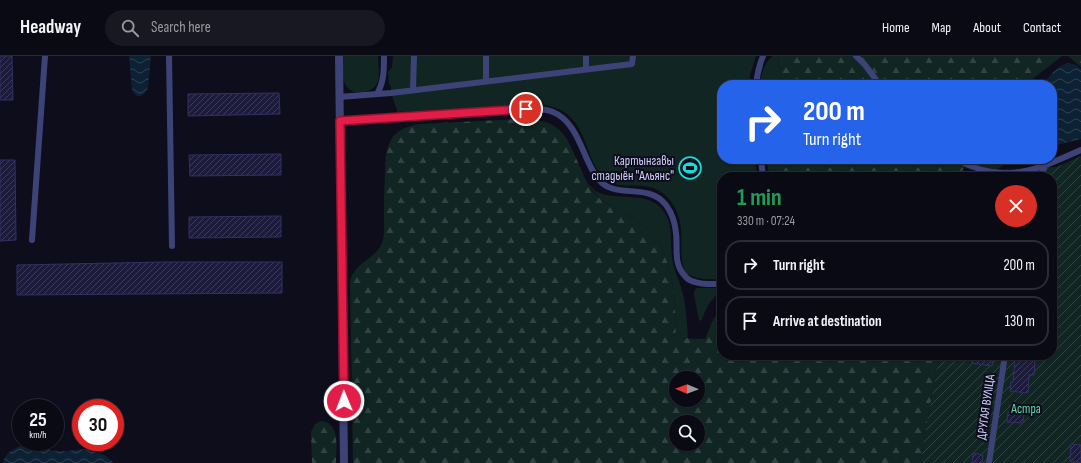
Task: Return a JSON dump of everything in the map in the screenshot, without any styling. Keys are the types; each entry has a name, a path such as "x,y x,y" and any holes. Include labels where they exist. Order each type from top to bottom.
{"street":[{"path":"339,56 344,463"}],"lane":[{"path":"32,240 45,56"},
{"path":"169,56 172,246"},
{"path":"377,94 383,80 384,56"},
{"path":"413,90 414,56"},
{"path":"486,56 486,81"},
{"path":"586,56 586,69"},
{"path":"339,97 413,90 632,64 632,56"},
{"path":"757,80 759,65 763,56"},
{"path":"856,56 876,80"},
{"path":"340,121 526,109 541,109 553,112 564,118 572,129 580,142 590,168 602,183 618,190 650,193 658,197 665,204 671,212 675,223 677,235 676,250 680,271 690,281 717,284"},
{"path":"1057,160 1081,150"},
{"path":"965,164 990,172"},
{"path":"1020,172 1049,164"},
{"path":"1043,172 1044,166"},
{"name":"ДРУГАЯ ВУЛІЦА","path":"989,463 1004,360"}],"green space":[{"path":"343,56 378,56 379,75 376,85 369,91 359,93 350,90 345,84 344,80"},
{"name":"Картынгавы стадыён \"Альянс\"","path":"393,56 756,56 750,75 750,80 717,80 717,164 756,164 756,172 717,172 717,279 701,279 685,274 682,261 679,217 672,203 664,194 655,189 646,186 618,185 610,182 602,176 597,170 585,140 577,125 566,113 551,106 541,105 397,112 389,84 388,72 392,67"},
{"path":"773,56 778,56 780,80 761,80 767,62"},
{"path":"778,56 1062,56 1031,80 780,80"},
{"path":"1068,56 1081,56 1081,67"},
{"path":"518,119 544,122 553,125 560,130 571,146 592,191 609,205 640,223 652,233 660,246 667,260 671,275 675,307 676,338 705,339 717,314 717,360 938,360 920,463 353,463 350,282 352,275 360,265 379,249 382,243 384,230 387,149 394,135 401,130 420,124"},
{"name":"Астра","path":"1081,156 1081,463 920,463 938,360 1057,360 1057,172 981,172 1057,167"},
{"path":"768,164 775,164 775,172 768,172"},
{"path":"775,164 1005,164 995,170 967,165 961,172 775,172"},
{"path":"586,180 594,190 599,193 652,201 664,212 670,225 673,264 685,304 688,339 676,338 675,307 671,275 667,260 652,233 634,219 603,201 591,189"},
{"path":"697,288 717,288 717,294 708,305 701,321 699,320 694,291"},
{"path":"321,421 332,426 335,431 337,444 336,463 312,463 311,432 315,424"}],"water":[{"path":"129,56 151,56 148,88 144,94 140,96 136,95 132,89"},
{"path":"1068,63 1076,65 1081,69 1081,139 1057,145 1057,80 1046,80 1064,64"},
{"path":"12,450 93,451 106,456 114,463 3,463 7,454"}],"building":[{"path":"0,56 12,56 13,100 0,100"},
{"path":"279,93 280,114 188,116 188,94"},
{"path":"281,154 281,175 190,176 189,155"},
{"path":"0,160 15,160 16,240 0,241"},
{"path":"281,216 281,237 189,238 189,217"},
{"path":"164,262 282,262 282,293 17,295 17,265"},
{"path":"972,360 993,360 992,366 972,363"},
{"path":"1015,360 1035,360 1034,375 1029,375 1028,393 1010,391 1011,382 1013,382"},
{"path":"1008,412 1024,414 1023,423 1007,422"},
{"path":"1071,444 1081,445 1081,463 1070,461"},
{"path":"973,453 983,455 982,463 972,463"}],"place":[{"name":"Картынгавы стадыён \"Альянс\"","path":"690,168"}],"route":[{"path":"344,401 340,121 526,109"}]}
